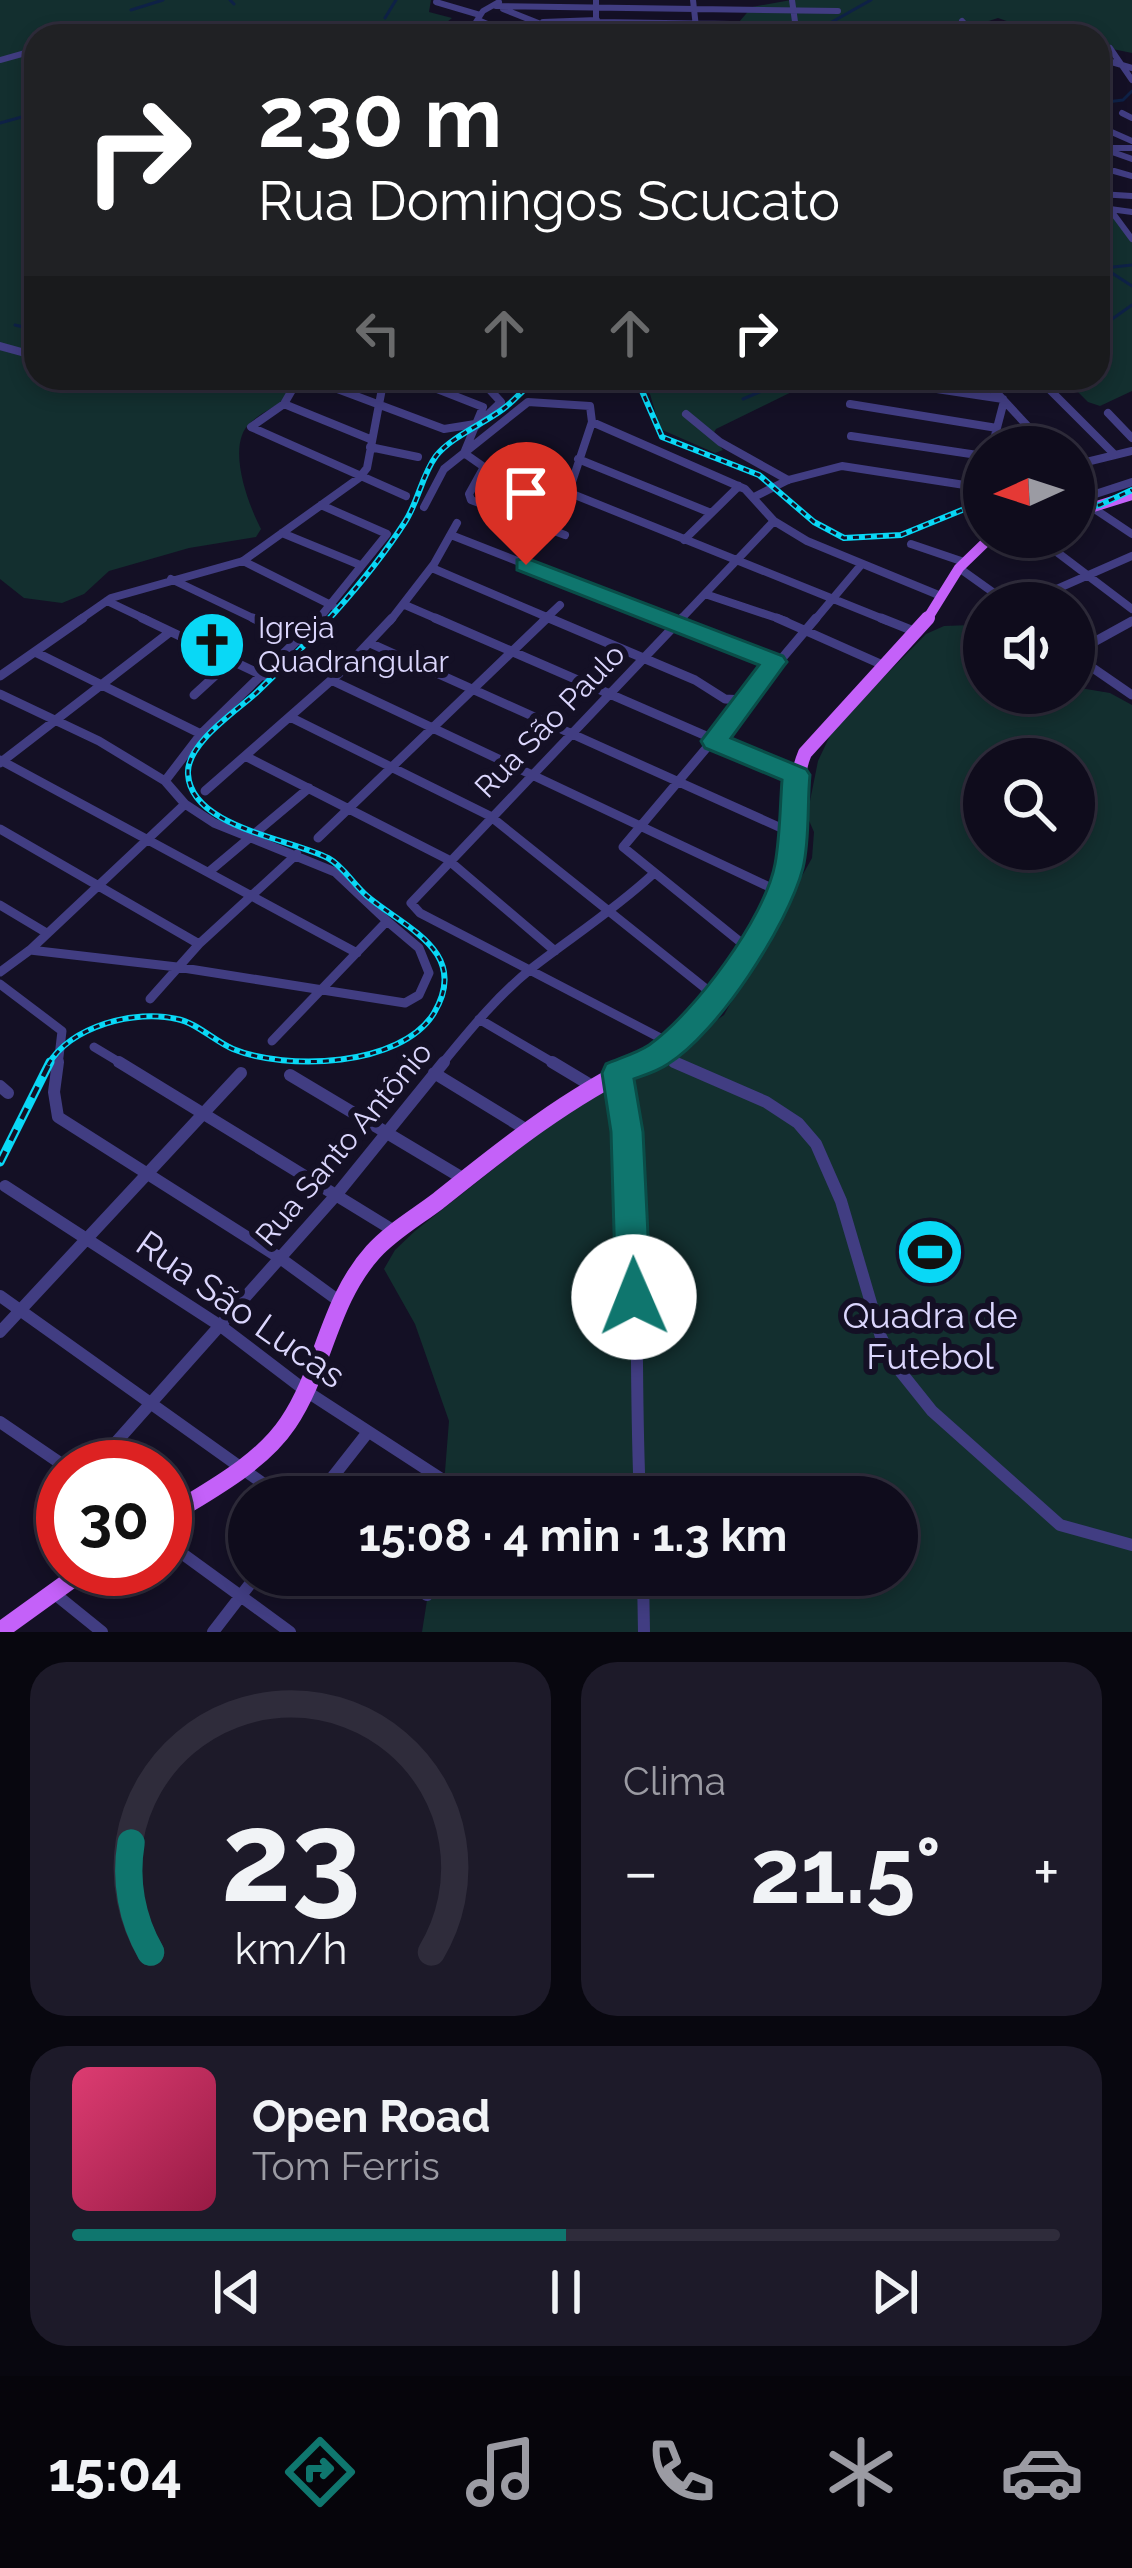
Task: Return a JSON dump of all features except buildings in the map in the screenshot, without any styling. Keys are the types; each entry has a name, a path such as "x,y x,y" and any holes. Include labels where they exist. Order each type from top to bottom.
{"main road":[{"path":"1095,509 1132,496"},
{"path":"192,1501 240,1470 286,1427 306,1391 339,1301 365,1261 526,1130 592,1086 658,1055 715,996 749,949 789,868 796,775 805,753 826,724 919,633 969,558"},
{"path":"0,1630 47,1596"}],"street":[{"path":"475,24 494,5 540,0"},
{"path":"791,0 794,24"},
{"path":"436,2 493,24"},
{"path":"596,4 598,24"},
{"path":"494,5 693,4 838,10"},
{"path":"533,22 695,24 693,4"},
{"path":"494,5 538,24"},
{"path":"1110,48 1132,80"},
{"path":"1110,62 1132,68"},
{"path":"1121,113 1132,118"},
{"path":"1114,171 1132,176"},
{"path":"1110,209 1132,212"},
{"path":"1110,209 1131,236"},
{"path":"295,390 251,428 406,496"},
{"path":"339,390 444,429 474,426 501,402"},
{"path":"0,676 106,601 170,578 243,561 359,478 367,469 382,390"},
{"path":"440,390 483,407 501,402"},
{"path":"490,390 501,402"},
{"path":"940,390 1004,400"},
{"path":"994,390 1028,426"},
{"path":"1050,390 1114,455"},
{"path":"998,426 1004,400"},
{"path":"424,507 444,469 525,403 585,403 592,422 569,491"},
{"path":"284,404 370,443 418,457"},
{"path":"850,404 985,426"},
{"path":"464,453 483,407"},
{"path":"1108,413 1132,438"},
{"path":"686,414 704,434 733,445 788,479"},
{"path":"592,422 739,486 774,521 861,565 941,596"},
{"path":"851,436 963,453"},
{"path":"1095,460 1132,451"},
{"path":"464,453 484,467 469,494 471,500 566,535"},
{"path":"514,459 513,468 919,633"},
{"path":"578,459 711,513"},
{"path":"754,496 788,479 842,466 963,485"},
{"path":"1095,494 1132,482"},
{"path":"493,484 537,498"},
{"path":"684,540 739,486"},
{"path":"165,781 201,734 301,641 388,534 321,505"},
{"path":"498,531 518,515"},
{"path":"1095,518 1132,534"},
{"name":"Rua São Paulo","path":"530,970 420,913 411,903 447,859 774,521"},
{"path":"206,791 372,644 431,568 457,523"},
{"path":"282,533 359,565"},
{"path":"451,535 775,662"},
{"path":"911,544 962,565 983,582"},
{"path":"1072,582 1132,556"},
{"path":"1063,558 1132,609"},
{"path":"243,561 333,605"},
{"path":"749,949 622,847 861,565"},
{"path":"431,568 725,699 744,700"},
{"path":"170,578 301,641"},
{"path":"705,594 885,666"},
{"path":"106,601 264,676"},
{"path":"405,605 796,775"},
{"path":"318,838 560,605"},
{"path":"1095,642 1132,621"},
{"path":"170,632 1,762 357,953"},
{"path":"372,644 790,832"},
{"path":"37,653 201,734"},
{"path":"194,694 230,662"},
{"path":"1095,669 1131,694"},
{"path":"332,680 780,892"},
{"path":"0,694 165,781 185,804 251,839 335,872 384,924 420,944 426,970 422,993 405,1003 30,950"},
{"path":"290,717 490,816 715,996"},
{"path":"245,756 447,859 555,951"},
{"path":"210,872 309,788"},
{"path":"0,972 30,950 185,804"},
{"path":"0,829 199,944"},
{"path":"150,999 199,944 297,854"},
{"name":"Rua Santo Antônio","path":"118,1440 390,1133 479,1019 530,970 608,915 652,875"},
{"path":"0,905 45,932"},
{"path":"272,1041 384,924"},
{"path":"530,970 671,1043"},
{"path":"0,984 58,1025 63,1047 53,1073 52,1097 58,1117 280,1258 339,1301"},
{"path":"479,1019 592,1086"},
{"path":"94,1047 396,1232"},
{"path":"658,1055 758,1099 814,1137 832,1168 869,1315 897,1367 922,1400 1060,1525 1132,1545"},
{"path":"0,1332 242,1073"},
{"path":"434,1073 526,1130"},
{"path":"617,1073 631,1196 639,1476"},
{"path":"290,1075 464,1179"},
{"name":"Rua São Lucas","path":"5,1186 222,1327 306,1391 437,1476"},
{"path":"0,1296 249,1476"},
{"path":"0,1422 36,1449"},
{"path":"333,1476 368,1432"},
{"path":"192,1561 228,1587"},
{"path":"58,1596 102,1632"},
{"path":"213,1632 241,1596 290,1632"},
{"path":"643,1596 644,1632"}],"green space":[{"path":"0,0 431,0 429,12 452,18 444,24 24,24 24,390 290,390 251,422 240,444 245,490 261,529 256,537 189,548 109,571 84,594 62,603 24,598 0,579"},
{"path":"791,0 1132,0 1132,53 1110,48 1110,24 1015,24 998,18 979,24 732,24 752,7"},
{"path":"1110,212 1132,240 1132,391 1100,406 1076,390 1110,390"},
{"path":"646,390 796,390 716,429 712,436 723,450 715,453 660,429"},
{"path":"963,625 963,714 1095,714 1095,690 1132,705 1132,1632 422,1632 428,1596 918,1596 918,1476 445,1476 449,1421 415,1324 384,1269 415,1231 562,1115 648,1057 660,1060 724,1015 812,858 814,832 807,816 818,761 833,729 926,634 944,626"}],"waterway":[{"path":"131,10 163,0"},
{"path":"230,0 234,4"},
{"path":"385,18 396,0"},
{"path":"828,24 871,0"},
{"path":"1110,102 1123,100 1132,91"},
{"path":"0,123 24,116"},
{"path":"1110,267 1132,265"},
{"path":"1110,272 1132,286"},
{"path":"1110,321 1132,305"},
{"path":"15,325 24,327"},
{"path":"743,399 764,390"}],"railway":[{"path":"50,1063 58,1051 88,1031 143,1016 192,1024 233,1049 256,1056 341,1060 396,1044 418,1031 434,1013 444,973 428,943 367,896 328,858 244,828 206,807 193,792 189,763 203,740 296,653 372,568 409,514 442,449 523,390"},
{"path":"641,390 662,437 759,475 814,522 844,538 901,535 963,510"},
{"path":"1095,506 1132,490"},
{"path":"0,1162 50,1063"}],"place":[{"name":"Igreja Quadrangular","path":"212,645"},
{"name":"Quadra de Futebol","path":"930,1252"}],"route":[{"path":"526,565 775,662 714,741 796,775 789,868 756,939 701,1013 671,1043 658,1055 617,1073 627,1132 634,1297"}]}
